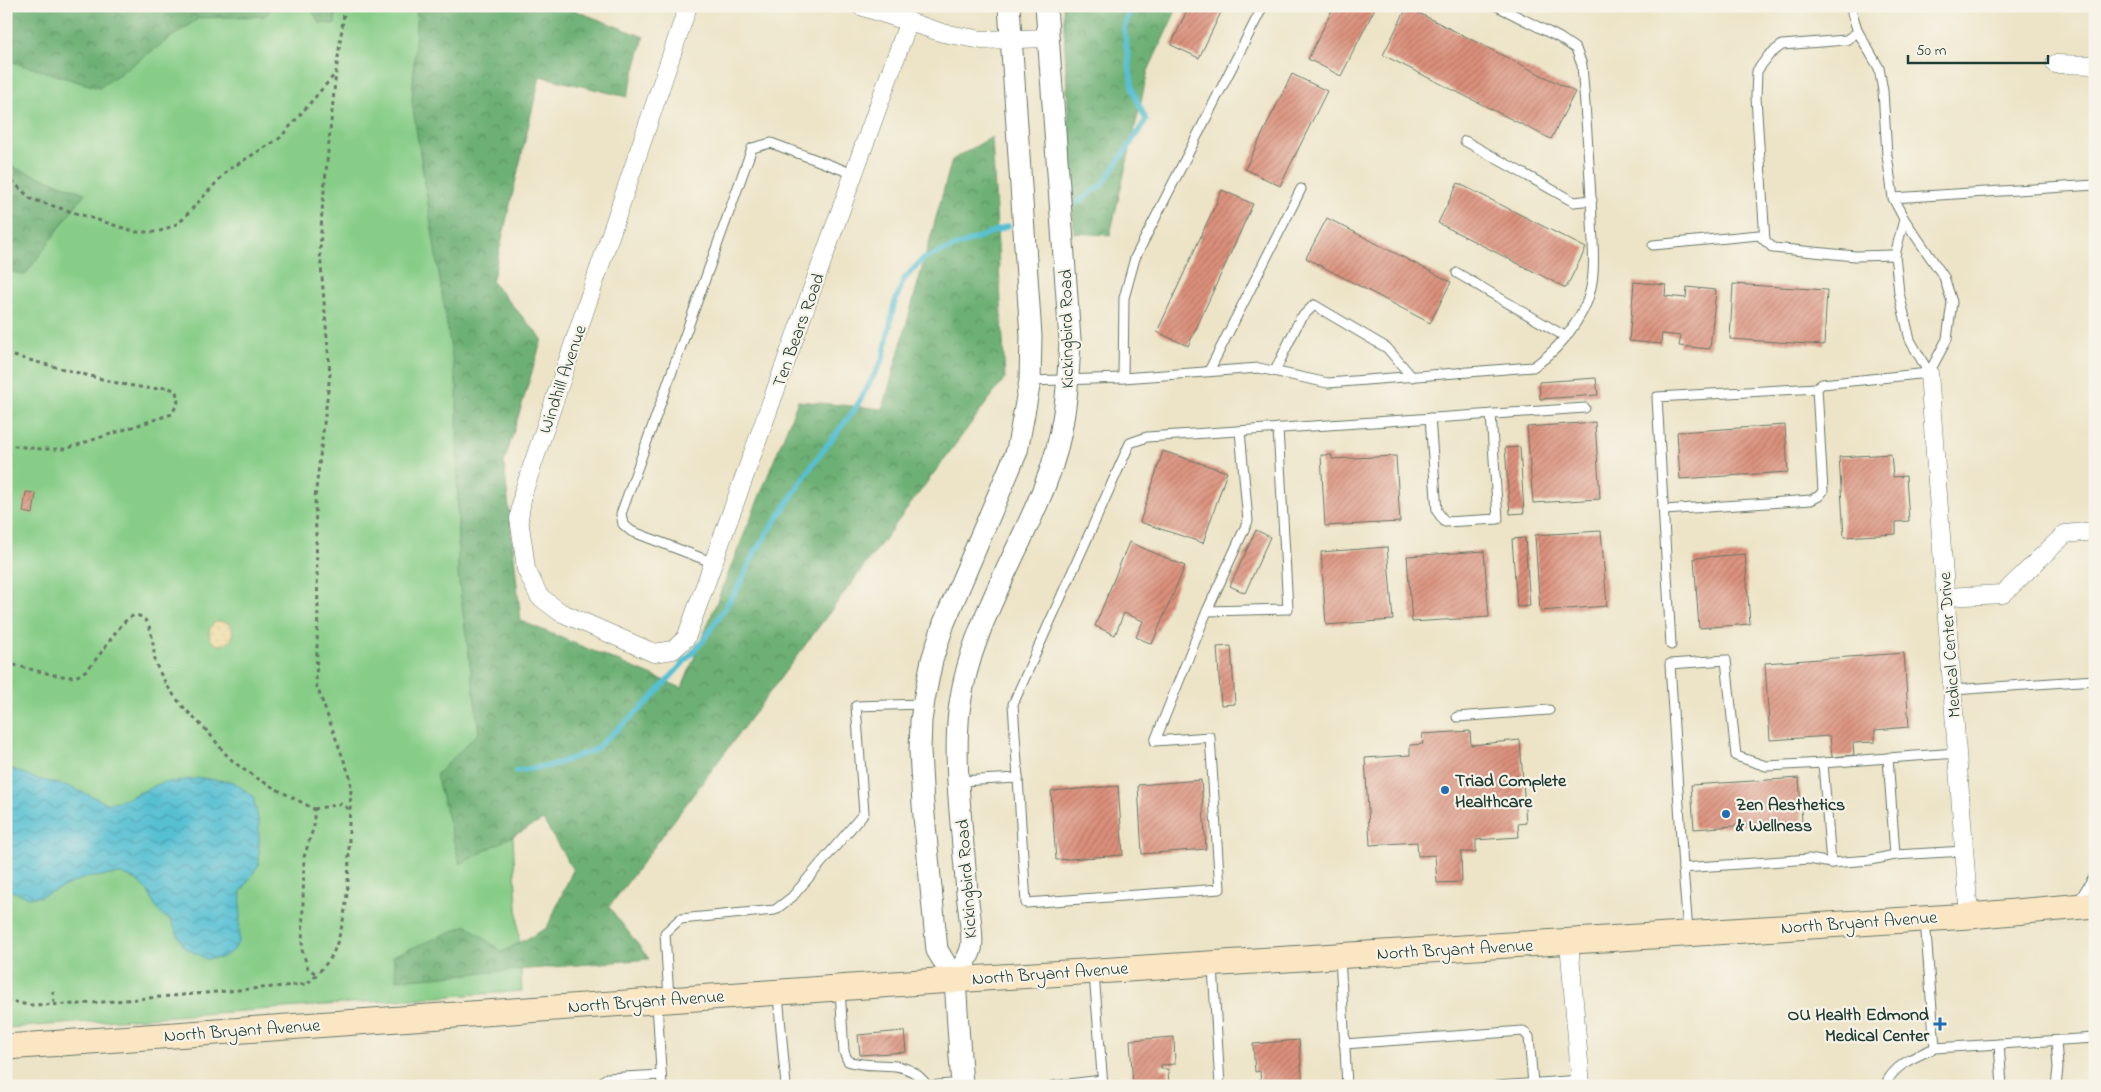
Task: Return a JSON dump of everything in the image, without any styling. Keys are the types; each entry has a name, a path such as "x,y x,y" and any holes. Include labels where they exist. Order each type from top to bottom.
{"main road":[{"name":"North Bryant Avenue","path":"6,1047 840,987 1969,916 2085,906"}],"street":[{"name":"Windhill Avenue","path":"686,638 673,650 654,653 560,612 539,596 526,568 519,519 523,493 688,6"},
{"path":"860,6 943,33 982,40 1049,38"},
{"name":"Kickingbird Road","path":"955,980 937,950 920,751 923,704 932,660 944,623 1017,451 1030,382 1031,336 1008,6"},
{"name":"Kickingbird Road","path":"955,980 971,949 957,740 959,710 965,678 978,636 1046,484 1064,418 1068,380 1070,340 1046,6"},
{"name":"Ten Bears Road","path":"686,638 909,22"},
{"path":"2055,64 2095,65"},
{"name":"Medical Center Drive","path":"1929,373 1969,916"},
{"path":"1946,598 2003,594 2065,534 2095,531"},
{"path":"1569,942 1581,1083"},
{"path":"955,980 962,1084"}],"lane":[{"path":"1123,378 1124,298 1136,258 1263,6"},
{"path":"1030,382 1123,378 1259,368 1328,383 1533,367 1549,356 1566,337 1586,302 1594,268 1592,200 1582,65 1576,49 1560,38 1497,6"},
{"path":"1852,6 1858,32 1879,68 1883,91 1887,154 1893,198 1904,219 1944,276 1952,302 1947,339 1929,373"},
{"path":"1765,241 1756,96 1757,71 1769,55 1782,45 1846,40 1858,32"},
{"path":"1465,142 1574,202 1592,200"},
{"path":"714,563 631,531 623,524 621,514 752,148 771,143 854,174"},
{"path":"1893,198 2095,185"},
{"path":"1209,371 1302,189"},
{"path":"1904,219 1895,255 1899,293 1910,340 1929,373"},
{"path":"1653,245 1759,236 1773,248 1854,256 1895,255"},
{"path":"1457,273 1566,337"},
{"path":"1275,371 1300,318 1314,305 1387,348 1412,377"},
{"path":"1671,645 1657,397 1817,388 1822,384 1929,373"},
{"path":"1664,510 1811,500 1820,496 1824,491 1817,388"},
{"path":"1240,431 1248,521 1207,611 1155,741 1210,737 1220,889 1026,903 1013,704 1130,443 1147,437 1585,408"},
{"path":"1430,418 1437,511 1445,522 1498,519 1491,414"},
{"path":"1207,611 1288,609 1278,428"},
{"path":"1688,934 1670,664 1726,660 1736,756 1766,766 1823,764 1957,753"},
{"path":"1953,690 2095,680"},
{"path":"662,1086 665,933 680,919 775,910 792,897 864,812 856,706 923,704"},
{"path":"1457,717 1549,710"},
{"path":"1888,758 1895,855"},
{"path":"1823,764 1831,863"},
{"path":"959,781 1018,778"},
{"path":"1683,868 1809,859 1831,863 1871,860 1895,855 1964,851"},
{"path":"2085,906 2095,875"},
{"path":"1925,918 1935,1048"},
{"path":"1340,955 1347,1086"},
{"path":"1213,963 1220,1086"},
{"path":"1052,1086 1102,1083 1094,971"},
{"path":"840,987 844,1052 848,1061 855,1064 900,1066 915,1073 928,1086 962,1084"},
{"path":"778,992 786,1086"},
{"path":"1344,1044 1523,1031 1529,1037 1533,1084"},
{"path":"1886,1086 1889,1076 1901,1066 1916,1056 1935,1048 2095,1038"},
{"path":"2056,1041 2058,1068 2056,1086"},
{"path":"1999,1044 2002,1086"},
{"path":"604,1086 606,1078 661,1075"},
{"path":"1497,1086 1581,1083"}],"path":[{"path":"6,1000 28,1005 81,1004 308,984 333,953 343,919 350,875 350,810 352,790 350,777 316,684 318,609 315,498 330,374 320,244 322,211 336,72 345,6"},
{"path":"6,175 31,199 136,232 158,232 179,223 192,212 213,184 228,170 280,138 336,72"},
{"path":"6,354 121,384 152,389 167,387 176,390 178,402 172,414 65,450 6,445"},
{"path":"6,663 62,676 75,677 87,670 105,650 123,621 132,615 140,616 146,621 151,633 156,664 177,701 234,762 314,809 341,804 350,810"},
{"path":"314,809 314,826 304,857 302,950 308,968 316,974"},
{"path":"2089,989 2095,992"},
{"path":"53,991 54,1004"}],"green space":[{"path":"6,6 464,6 522,991 6,1028"},
{"path":"6,6 274,6 265,16 199,18 99,88 6,60"},
{"path":"308,6 336,6 335,24 320,23"},
{"path":"417,6 563,6 644,37 627,97 540,76 492,282 542,339 504,463 521,621 682,688 798,401 883,409 952,160 992,137 1005,378 609,907 649,959 397,980 393,956 467,925 502,952 547,928 573,870 543,820 460,864 436,775 479,732 458,575 457,389 412,102"},
{"path":"1063,6 1178,6 1148,71 1110,235 1074,233"},
{"path":"6,165 85,193 25,275 6,270"}],"sand":[{"path":"221,621 230,624 233,633 230,642 221,645 212,642 209,633 212,624"}],"water":[{"path":"6,766 34,778 68,786 107,803 123,800 161,783 201,778 234,782 253,796 259,823 259,864 241,892 239,940 234,950 221,958 206,959 184,947 171,921 159,912 147,890 136,880 121,874 84,878 39,897 28,897 6,889"}],"building":[{"path":"1189,6 1224,6 1199,58 1171,45"},
{"path":"1334,6 1376,6 1341,76 1308,59"},
{"path":"1407,7 1575,92 1551,139 1383,55"},
{"path":"1292,74 1327,91 1280,186 1245,169"},
{"path":"1458,183 1586,248 1566,288 1438,223"},
{"path":"1222,190 1253,204 1188,346 1157,332"},
{"path":"1327,218 1451,282 1430,323 1306,258"},
{"path":"1634,282 1666,285 1665,296 1686,298 1687,287 1716,290 1710,349 1679,346 1681,336 1662,334 1661,344 1629,341"},
{"path":"1733,284 1827,290 1824,345 1730,339"},
{"path":"1596,378 1598,395 1540,399 1539,382"},
{"path":"1595,422 1600,499 1533,503 1527,427"},
{"path":"1785,425 1788,472 1680,479 1677,432"},
{"path":"1520,447 1524,513 1510,514 1505,448"},
{"path":"1163,451 1227,472 1203,543 1140,522"},
{"path":"1891,454 1893,477 1906,476 1909,521 1896,522 1896,534 1844,537 1839,457"},
{"path":"1321,455 1332,455 1332,459 1396,456 1400,522 1325,526"},
{"path":"26,492 36,493 33,514 23,512"},
{"path":"1256,530 1270,537 1245,593 1230,586"},
{"path":"1601,531 1607,606 1540,611 1535,535"},
{"path":"1525,538 1530,606 1517,607 1512,539"},
{"path":"1129,542 1185,566 1152,644 1136,637 1143,621 1124,613 1115,635 1095,626"},
{"path":"1387,547 1393,620 1326,625 1321,552"},
{"path":"1484,551 1489,617 1412,622 1407,556"},
{"path":"1745,554 1750,624 1699,628 1694,558"},
{"path":"1231,646 1235,704 1221,705 1217,647"},
{"path":"1904,653 1909,727 1875,730 1875,742 1853,743 1854,755 1832,757 1830,736 1770,740 1765,663"},
{"name":"Triad Complete Healthcare","path":"1470,731 1471,745 1520,740 1526,823 1518,824 1519,837 1476,840 1476,852 1461,852 1462,882 1437,883 1435,855 1418,856 1417,842 1370,845 1365,758 1410,755 1410,745 1423,744 1422,734"},
{"path":"1799,778 1802,821 1694,829 1691,785"},
{"path":"1201,780 1206,849 1142,854 1138,785"},
{"path":"1118,786 1123,855 1056,860 1051,791"},
{"path":"904,1031 906,1052 860,1055 858,1035"},
{"path":"1174,1037 1175,1064 1161,1065 1161,1069 1168,1069 1169,1085 1133,1086 1130,1040"},
{"path":"1299,1040 1303,1086 1261,1086 1260,1071 1255,1072 1253,1044"}],"waterway":[{"path":"1078,202 1103,184 1146,120 1133,91 1124,29 1130,6"},
{"path":"516,771 553,765 594,750 647,703 703,641 738,588 755,552 815,461 855,409 883,359 894,305 904,279 923,259 1008,226"}],"place":[{"name":"Triad Complete Healthcare","path":"1445,790"},
{"name":"Zen Aesthetics & Wellness","path":"1726,814"},
{"name":"OU Health Edmond Medical Center","path":"1940,1024"}]}
